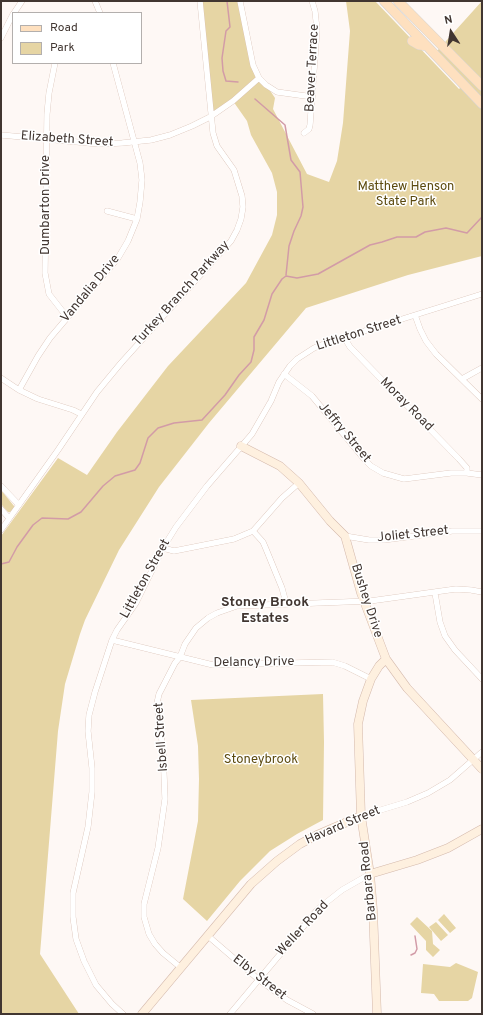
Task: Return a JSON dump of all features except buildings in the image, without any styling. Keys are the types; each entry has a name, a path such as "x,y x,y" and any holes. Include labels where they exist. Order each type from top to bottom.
{"main road":[{"path":"384,1 481,102"},
{"path":"397,14 401,4 482,86"},
{"path":"412,40 419,46 431,49"}],"street":[{"path":"14,12 22,1"},
{"path":"95,1 99,11"},
{"name":"Turkey Branch Parkway","path":"1,530 97,392 230,241 237,230 243,207 242,196 234,170 217,146 213,133 210,117 200,1"},
{"path":"240,1 253,65 259,78 266,86 277,92 313,97"},
{"name":"Beaver Terrace","path":"304,133 309,129 310,125 313,97 317,30 312,1"},
{"path":"1,38 12,15"},
{"name":"Dumbarton Drive","path":"55,64 49,93 46,139 45,273 50,294 67,317"},
{"name":"Vandalia Drive","path":"19,390 38,356 67,317 118,258 128,241 137,219 142,180 140,163 113,64"},
{"name":"Elizabeth Street","path":"1,135 99,144 151,140 170,135 210,117 233,101 259,78"},
{"path":"107,211 137,219"},
{"name":"Littleton Street","path":"124,1014 112,1004 93,979 81,954 76,939 73,917 73,894 88,827 92,792 92,768 88,731 89,715 112,640 117,630 136,603 162,548 193,503 252,434 262,418 279,382 297,359 314,348 329,342 482,294"},
{"path":"415,316 426,341 436,354 482,399"},
{"name":"Moray Road","path":"344,338 350,348 459,459 467,468 467,473"},
{"path":"462,379 482,368"},
{"name":"Jeffry Street","path":"284,374 312,396 365,460 371,466 383,473 404,479 451,473 482,475"},
{"path":"1,378 19,390 38,399 81,414"},
{"name":"Bushey Drive","path":"242,446 280,466 299,483 330,521 345,536 364,600 386,659 407,688 482,768"},
{"path":"162,548 174,551 215,544 234,539 253,530 282,498 299,483"},
{"path":"1,486 19,506"},
{"path":"1,509 9,518"},
{"path":"253,530 266,549 282,588 286,603"},
{"name":"Joliet Street","path":"345,536 369,540 384,540 452,531 482,531"},
{"name":"Isbell Street","path":"180,967 163,953 155,944 144,917 144,904 158,848 165,799 163,749 157,703 175,663 180,658 185,644 196,628 217,613 237,606 364,600 370,601 456,589 482,592"},
{"path":"435,593 440,622 445,636 455,650 482,679"},
{"name":"Delancy Drive","path":"112,640 213,665 332,662 345,666 371,679"},
{"name":"Barbara Road","path":"377,1014 373,910 370,874 361,816 358,724 363,701 371,679 379,666 386,659"},
{"name":"Havard Street","path":"142,1014 251,884 277,861 300,844 317,835 361,816 407,802 428,793 450,780 482,752"},
{"name":"Weller Road","path":"230,1014 318,909 342,890 370,874 417,860 448,848 482,829"},
{"name":"Elby Street","path":"208,936 258,979 287,1000 313,1014"}],"green space":[{"name":"Matthew Henson State Park","path":"200,1 240,1 253,65 275,98 273,109 307,174 329,182 337,161 343,123 350,31 346,1 375,1 459,89 466,82 437,51 482,1 482,256 408,275 306,308 209,423 159,487 119,550 85,620 80,634 65,684 58,731 40,954 79,1014 1,1014 1,536 58,458 87,475 117,432 168,366 246,283 272,235 277,215 277,192 272,173 251,135 247,121 233,101 210,117"},
{"path":"1,490 14,506 14,509 10,512 8,512 1,504"},
{"name":"Stoneybrook","path":"323,694 323,820 270,851 240,881 207,921 183,899 198,821 198,746 191,700"},
{"path":"444,914 456,928 450,933 438,920"},
{"path":"417,917 432,931 433,944 440,950 433,957 426,950 426,941 410,924"},
{"path":"436,922 448,935 441,941 429,927"},
{"path":"456,963 478,972 472,998 468,1001 439,1001 434,994 421,993 423,964 450,967"}],"waterway":[{"path":"227,1 230,27 226,31 222,58 223,71 226,81 238,82"},
{"path":"255,99 285,125 291,160 300,172 303,207 289,246 286,275"},
{"path":"1,564 9,562 17,547 33,525 42,518 68,519 81,512 103,486 115,476 135,470 140,463 148,438 158,428 174,423 202,420 225,395 239,375 251,362 254,350 254,337 264,320 272,294 282,279 286,276 297,278 318,274 370,245 397,237 416,237 425,232 446,228 467,233 482,217"},
{"path":"411,955 415,953 417,949 415,936"}],"district":[{"name":"Stoney Brook Estates","path":"265,612"}]}
